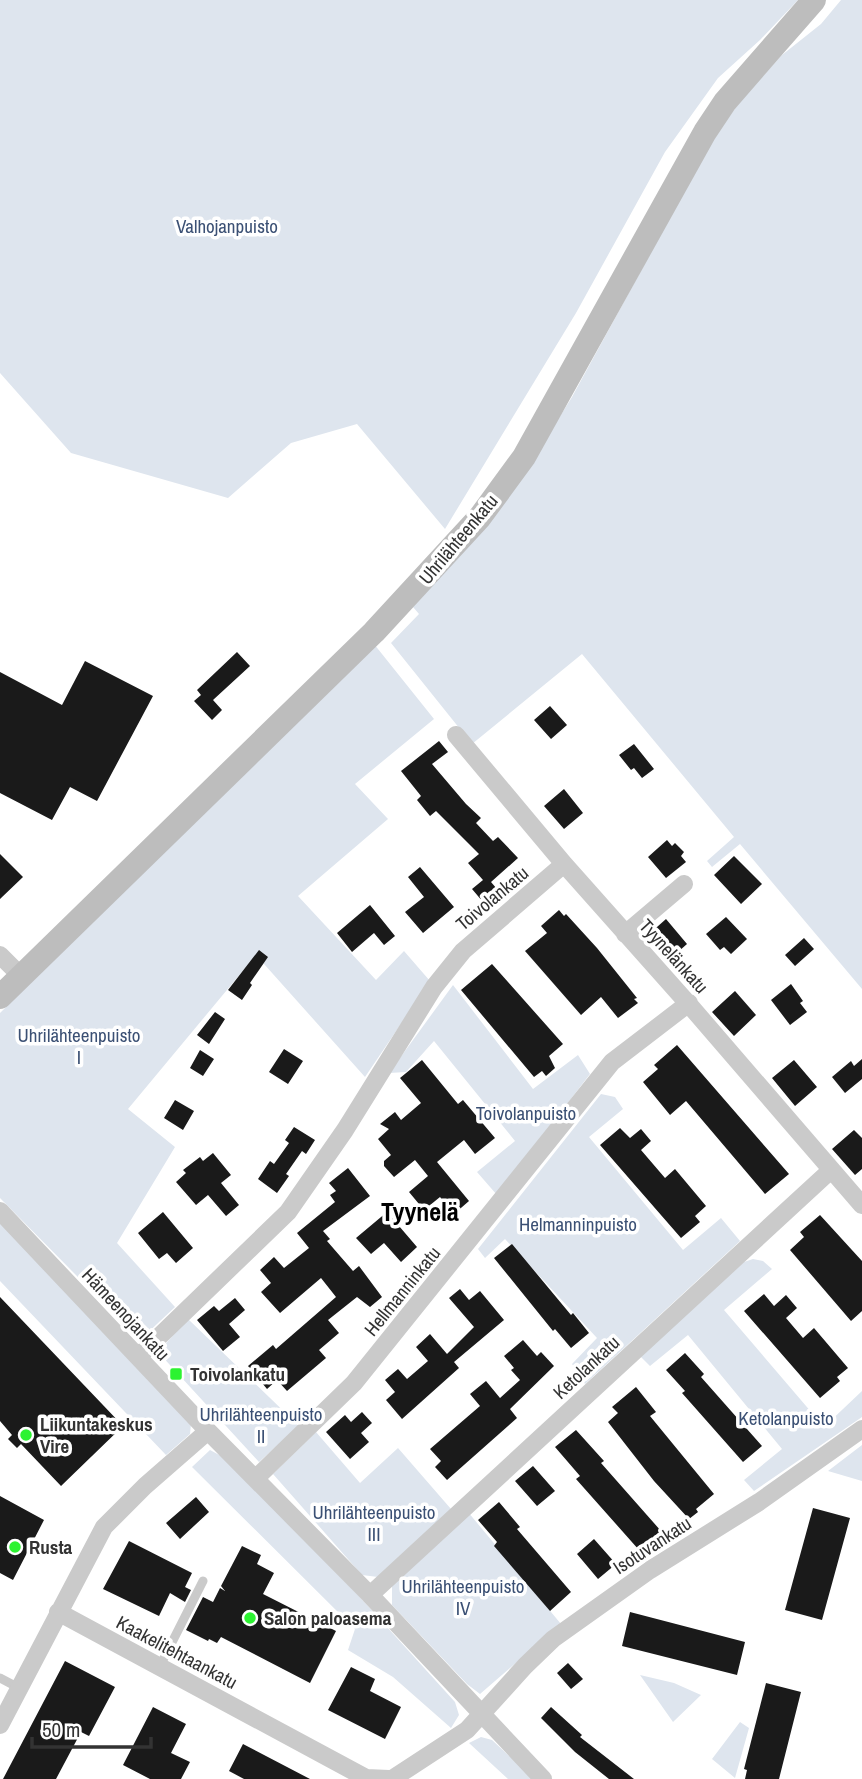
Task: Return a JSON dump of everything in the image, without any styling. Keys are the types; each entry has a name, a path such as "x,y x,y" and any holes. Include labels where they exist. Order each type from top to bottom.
{"street":[{"name":"Uhrilähteenkatu","path":"0,997 374,632 480,517 524,457 705,132 733,93 814,0"},
{"name":"Tyynelänkatu","path":"456,735 564,864 689,1003 862,1205"},
{"name":"Toivolankatu","path":"138,1357 288,1212 345,1130 434,987 463,951 564,864"},
{"path":"625,934 684,884"},
{"path":"0,955 21,976"},
{"name":"Hellmanninkatu","path":"256,1478 354,1383 612,1062 689,1003"},
{"name":"Ketolankatu","path":"370,1595 831,1170"},
{"name":"Hämeenojankatu","path":"2,1217 370,1595 543,1779"},
{"name":"Isotuvankatu","path":"481,1715 553,1639 650,1570 759,1502 862,1429"},
{"path":"0,1725 104,1527 145,1486 208,1431"},
{"name":"Kaakelitehtaankatu","path":"58,1612 366,1777 391,1779 467,1730 481,1715"}],"lane":[{"path":"160,1666 203,1581"},
{"path":"0,1678 19,1688"}],"green space":[{"name":"Valhojanpuisto","path":"0,0 798,0 760,40 718,78 665,152 576,313 445,529 357,424 291,443 228,498 71,453 0,373"},
{"path":"841,0 862,0 862,989 740,844 712,867 707,861 734,837 582,654 472,744 391,643 419,614 413,607 529,466 572,397 715,135 742,99 782,55 821,24"},
{"name":"Uhrilähteenpuisto I","path":"374,644 434,719 355,784 388,819 298,896 376,980 404,951 430,981 365,1077 256,955 128,1109 175,1147 117,1243 175,1307 140,1340 0,1198 0,1013"},
{"name":"Toivolanpuisto","path":"453,985 533,1089 578,1055 590,1074 497,1195 477,1172 515,1141 434,1041 406,1072 389,1073"},
{"name":"Helmanninpuisto","path":"601,1094 615,1097 623,1109 589,1137 683,1250 721,1218 740,1241 585,1384 572,1364 597,1338 505,1239 485,1258 478,1249"},
{"path":"0,1222 191,1424 190,1434 166,1455 0,1281"},
{"name":"Ketolanpuisto","path":"753,1259 763,1261 772,1269 724,1310 824,1427 862,1391 862,1417 754,1491 744,1480 782,1449 688,1335 650,1366 639,1355 744,1262"},
{"name":"Uhrilähteenpuisto II","path":"188,1319 299,1426 259,1462 158,1352"},
{"name":"Uhrilähteenpuisto III","path":"316,1432 360,1483 398,1448 451,1509 378,1577 362,1575 273,1474"},
{"path":"862,1445 862,1481 828,1471"},
{"path":"210,1450 223,1457 357,1594 455,1702 459,1715 451,1728 393,1677 348,1650 355,1629 192,1467"},
{"name":"Uhrilähteenpuisto IV","path":"468,1512 561,1624 480,1694 467,1684 392,1605 392,1584"},
{"path":"640,1675 674,1683 701,1695 673,1722"},
{"path":"740,1722 749,1728 735,1778 712,1759"},
{"path":"481,1737 492,1740 534,1779 508,1779 469,1743"}],"building":[{"path":"237,652 250,666 213,700 222,710 212,720 194,701 201,695 197,690"},
{"path":"85,661 153,696 97,801 70,787 52,820 0,793 0,672 62,705"},
{"path":"550,706 567,725 551,739 534,720"},
{"path":"439,741 448,752 432,764 481,818 476,823 493,841 498,837 518,858 491,882 497,889 483,902 472,889 483,880 468,863 479,854 436,811 430,816 417,800 421,796 401,771"},
{"path":"634,744 654,769 642,778 634,768 631,770 619,755"},
{"path":"564,789 583,813 564,829 544,806"},
{"path":"667,840 672,846 675,843 684,852 681,856 686,862 666,878 648,857"},
{"path":"0,854 23,877 0,899"},
{"path":"734,856 762,884 741,904 714,875"},
{"path":"420,867 454,907 423,933 405,912 424,897 408,877"},
{"path":"370,905 395,936 384,945 374,933 352,952 337,933"},
{"path":"559,910 564,916 566,914 597,948 637,998 634,999 638,1003 618,1018 601,997 581,1015 525,951 547,933 541,926"},
{"path":"726,917 747,939 731,954 724,947 720,950 706,934"},
{"path":"666,919 687,944 670,959 648,935"},
{"path":"804,938 814,949 795,966 785,955"},
{"path":"259,950 268,957 242,1000 228,990"},
{"path":"492,964 563,1044 549,1056 555,1068 546,1076 542,1071 534,1077 461,990"},
{"path":"791,984 807,1012 790,1025 771,1000"},
{"path":"735,991 756,1015 734,1036 712,1012"},
{"path":"215,1012 225,1019 209,1044 197,1035"},
{"path":"677,1045 789,1174 765,1194 686,1101 670,1115 643,1082 658,1069 654,1065"},
{"path":"284,1049 303,1061 288,1084 269,1072"},
{"path":"200,1050 214,1059 203,1076 190,1068"},
{"path":"862,1059 862,1079 845,1093 832,1077 851,1061 854,1066"},
{"path":"422,1060 458,1104 463,1100 495,1138 475,1154 464,1140 437,1162 469,1201 454,1214 440,1197 424,1210 409,1192 428,1176 415,1160 394,1177 384,1166 384,1161 391,1155 378,1139 389,1129 380,1124 395,1112 401,1120 421,1103 400,1078"},
{"path":"794,1060 817,1087 795,1106 772,1078"},
{"path":"175,1100 194,1111 183,1130 164,1118"},
{"path":"294,1127 315,1140 306,1154 302,1151 277,1193 258,1179 270,1161 274,1164 289,1143 285,1140"},
{"path":"620,1128 630,1138 641,1129 651,1141 641,1150 665,1178 675,1169 706,1206 695,1216 700,1222 681,1238 600,1145"},
{"path":"854,1130 862,1138 862,1169 855,1175 832,1149"},
{"path":"213,1153 231,1175 221,1183 239,1205 226,1216 208,1195 196,1205 176,1182 186,1173 183,1170 200,1157 203,1161"},
{"path":"348,1168 370,1196 323,1231 330,1239 327,1241 353,1271 359,1266 382,1297 370,1307 357,1297 328,1320 339,1333 319,1350 326,1358 287,1391 277,1380 267,1389 248,1366 273,1345 276,1349 336,1297 321,1278 280,1313 261,1292 271,1283 260,1270 274,1257 284,1268 309,1248 297,1233 335,1202 330,1195 336,1191 329,1183"},
{"path":"163,1212 193,1248 176,1263 167,1253 159,1259 138,1233"},
{"path":"387,1212 417,1247 401,1262 384,1243 371,1254 356,1238"},
{"path":"820,1215 862,1261 862,1311 851,1321 790,1250 804,1237 800,1232"},
{"path":"512,1244 589,1333 571,1348 555,1329 553,1331 494,1258"},
{"path":"460,1289 469,1300 480,1291 504,1320 454,1362 459,1368 402,1419 386,1400 395,1392 385,1380 398,1369 407,1379 428,1361 416,1347 430,1334 447,1354 474,1327 449,1298"},
{"path":"764,1294 774,1306 786,1295 797,1308 786,1318 803,1338 814,1328 848,1368 837,1377 840,1381 820,1398 744,1311"},
{"path":"0,1297 123,1426 61,1486 21,1444 17,1448 8,1439 12,1435 0,1421"},
{"path":"235,1298 245,1310 229,1324 240,1337 223,1351 197,1320 214,1306 219,1311"},
{"path":"523,1340 537,1356 541,1352 554,1366 510,1409 517,1418 447,1480 435,1467 441,1461 430,1449 480,1406 470,1394 486,1381 500,1398 520,1380 504,1356"},
{"path":"685,1353 704,1374 701,1377 762,1446 743,1462 682,1393 685,1391 666,1370"},
{"path":"636,1387 656,1412 650,1416 714,1494 696,1509 698,1512 689,1519 654,1481 608,1422 618,1413 612,1407"},
{"path":"362,1412 372,1423 361,1433 369,1442 350,1459 326,1432 345,1415 351,1422"},
{"path":"576,1430 604,1461 601,1463 661,1531 639,1550 576,1479 580,1476 555,1447"},
{"path":"533,1466 555,1491 537,1506 515,1481"},
{"name":"Rusta","path":"0,1496 44,1520 13,1580 0,1573"},
{"path":"196,1497 209,1512 180,1539 166,1523"},
{"path":"499,1502 520,1527 517,1529 571,1592 550,1611 494,1546 497,1542 478,1520"},
{"path":"813,1508 850,1518 822,1620 785,1610"},
{"path":"594,1539 616,1564 598,1579 577,1554"},
{"path":"129,1541 192,1573 185,1587 191,1590 185,1602 170,1593 159,1616 103,1589"},
{"name":"Salon paloasema","path":"242,1546 261,1555 257,1564 274,1573 263,1594 336,1631 310,1683 221,1637 217,1643 186,1630 203,1597 213,1602 220,1588 225,1591 221,1586"},
{"path":"630,1612 745,1642 737,1675 622,1646"},
{"path":"65,1661 115,1687 89,1736 81,1732 56,1779 3,1779"},
{"path":"568,1663 583,1679 571,1689 557,1673"},
{"path":"351,1667 375,1679 370,1691 401,1707 385,1739 328,1710"},
{"path":"766,1683 801,1692 779,1779 745,1779 747,1770 744,1769"},
{"path":"153,1707 186,1724 171,1753 190,1762 181,1779 150,1779 123,1765"},
{"path":"551,1707 582,1735 580,1737 634,1779 609,1779 575,1752 541,1718"},
{"path":"243,1744 310,1779 244,1779 229,1771"}],"place":[{"name":"Toivolankatu","path":"176,1374"},
{"name":"Liikuntakeskus Vire","path":"26,1435"},
{"name":"Rusta","path":"15,1547"},
{"name":"Salon paloasema","path":"250,1618"}],"district":[{"name":"Tyynelä","path":"420,1211"}]}
